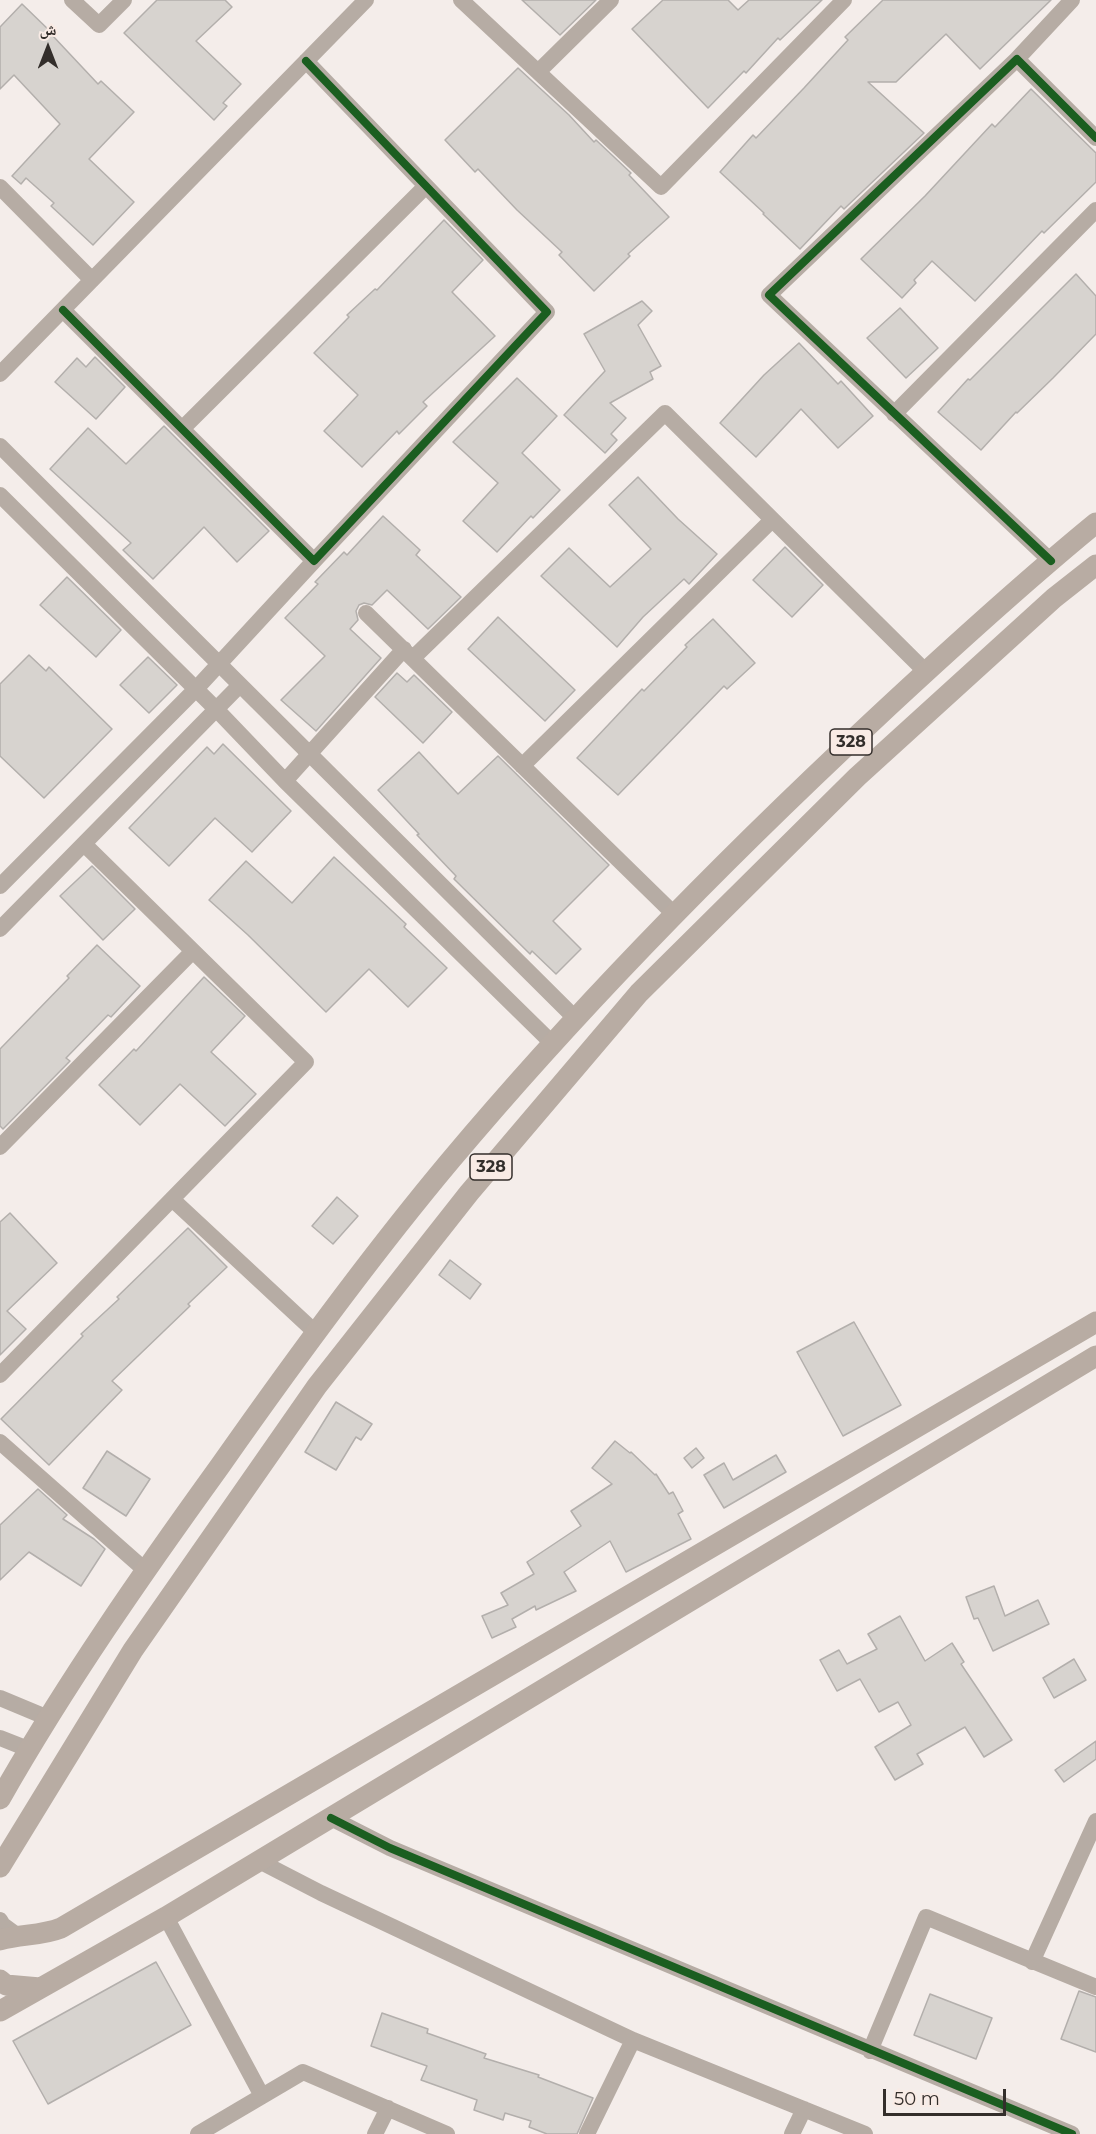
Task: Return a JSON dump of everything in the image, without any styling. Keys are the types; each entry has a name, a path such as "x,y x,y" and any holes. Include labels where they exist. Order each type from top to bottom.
{"main road":[{"name":"328","path":"576,1019 788,801 926,672 1096,523"},
{"name":"328","path":"0,1867 133,1650 317,1386 476,1184 639,993 858,777 1054,598 1096,565"},
{"path":"0,1799 28,1749 145,1570 315,1332 450,1161 576,1019"},
{"path":"9,1938 47,1934 61,1928 1096,1322"},
{"path":"0,2011 166,1917 1096,1356"},
{"path":"0,1980 6,1985 40,1988"}],"street":[{"path":"72,0 99,25 124,0"},
{"path":"0,374 366,0"},
{"path":"461,0 661,187 844,0"},
{"path":"538,72 611,0"},
{"path":"1051,561 769,295 1017,59 1072,0"},
{"path":"1017,59 1096,138"},
{"path":"0,886 219,665 547,312 306,61"},
{"path":"182,429 426,186"},
{"path":"0,187 92,280"},
{"path":"894,414 1096,210"},
{"path":"63,310 314,561"},
{"path":"285,781 408,654 665,414 926,672"},
{"path":"0,446 576,1019"},
{"path":"0,495 216,709 285,781 554,1044"},
{"path":"522,766 772,520"},
{"path":"366,613 675,915"},
{"path":"3,919 84,844 240,685"},
{"path":"0,1374 306,1062 84,844"},
{"path":"0,1147 192,952"},
{"path":"172,1199 315,1332"},
{"path":"0,1442 145,1570"},
{"path":"0,1698 48,1718"},
{"path":"0,1738 28,1749"},
{"path":"331,1818 390,1848 1072,2134"},
{"path":"1032,1962 1096,1821"},
{"path":"259,1861 332,1899 633,2040 866,2134"},
{"path":"166,1917 262,2096"},
{"path":"870,2051 926,1917 1096,1987"},
{"path":"0,1920 9,1938"},
{"path":"586,2134 633,2040"},
{"path":"198,2134 303,2072 447,2134"},
{"path":"375,2134 388,2108"},
{"path":"792,2134 804,2109"}],"building":[{"path":"157,0 225,0 232,7 196,41 241,84 223,103 227,106 214,120 124,33"},
{"path":"522,0 596,0 560,35"},
{"path":"663,0 728,0 738,10 749,0 822,0 780,40 778,38 746,73 744,71 708,108 632,29"},
{"path":"883,0 1051,0 980,69 946,34 896,82 868,82 924,133 844,209 841,206 800,249 720,172 753,135 756,138 804,88 848,40 845,37"},
{"path":"22,4 53,34 98,84 101,81 134,112 89,159 134,202 93,245 51,206 54,203 26,178 21,184 12,176 60,124 14,75 0,89 0,27"},
{"path":"518,68 569,115 594,142 596,140 631,173 629,175 669,217 628,254 630,256 594,291 559,255 562,252 478,169 475,172 445,140"},
{"path":"1031,89 1096,153 1096,182 1044,233 1042,231 975,301 932,261 914,280 916,283 902,298 861,259 925,196 992,124 995,127"},
{"path":"444,220 483,260 452,292 495,336 423,402 427,406 399,434 397,431 362,467 324,431 358,395 314,353 349,317 347,315 375,289 377,290"},
{"path":"1076,274 1096,296 1096,334 1016,412 981,450 938,412 968,379 970,380"},
{"path":"642,301 652,311 638,325 661,366 650,372 653,379 610,403 626,418 611,434 617,440 605,453 564,415 605,371 584,334"},
{"path":"900,308 938,348 906,378 867,338"},
{"path":"799,343 838,384 841,381 873,416 838,448 801,409 756,457 720,423 764,375"},
{"path":"95,357 125,387 96,419 55,382 77,358 86,367"},
{"path":"517,378 557,416 522,453 560,490 533,518 531,516 497,552 463,521 498,483 453,442"},
{"path":"164,426 269,531 237,562 204,527 153,579 123,550 131,543 50,469 88,428 126,464"},
{"path":"638,477 678,519 717,554 689,584 684,579 643,617 617,647 541,576 569,548 610,587 651,549 609,505"},
{"path":"383,516 420,550 416,555 461,597 428,629 387,590 372,605 364,603 359,605 356,611 358,620 350,629 381,658 316,731 281,700 325,656 285,618 318,584 315,582 344,552 347,555"},
{"path":"785,547 823,585 792,617 753,580"},
{"path":"67,577 121,630 96,657 40,605"},
{"path":"498,617 575,690 545,721 468,649"},
{"path":"713,619 755,663 727,689 724,686 618,795 577,758 642,689 644,691 687,647 685,645"},
{"path":"29,655 46,671 49,667 112,729 44,798 0,756 0,684"},
{"path":"148,657 177,685 149,713 120,685"},
{"path":"397,673 407,682 414,675 452,712 423,743 375,697"},
{"path":"223,744 291,811 252,852 215,818 169,866 129,828 207,747 214,754"},
{"path":"419,752 458,794 498,756 609,865 553,921 581,949 556,974 532,951 530,954 454,879 456,876 378,790"},
{"path":"334,857 406,924 404,927 447,968 408,1007 369,969 326,1012 209,900 246,861 292,903"},
{"path":"92,866 135,909 103,940 60,896"},
{"path":"97,945 140,986 111,1017 108,1015 66,1058 70,1061 3,1129 0,1126 0,1049 69,978 67,976"},
{"path":"204,977 245,1016 211,1052 256,1094 225,1126 180,1084 140,1125 99,1085 134,1049 136,1051"},
{"path":"337,1197 358,1216 333,1244 312,1226"},
{"path":"10,1213 57,1263 7,1311 26,1329 0,1355 0,1222"},
{"path":"188,1228 227,1267 112,1381 122,1390 49,1465 1,1419 83,1336 81,1334 119,1299 117,1297"},
{"path":"450,1260 481,1284 470,1299 439,1275"},
{"path":"854,1322 901,1405 843,1436 797,1352"},
{"path":"336,1402 372,1424 361,1440 356,1437 336,1470 305,1452"},
{"path":"615,1441 656,1474 669,1494 673,1492 683,1511 678,1514 691,1539 626,1572 610,1541 564,1572 576,1591 536,1610 535,1606 512,1619 516,1627 492,1638 482,1616 508,1605 501,1593 534,1574 527,1562 581,1526 571,1511 612,1484 592,1468"},
{"path":"696,1448 704,1458 692,1468 684,1458"},
{"path":"107,1451 150,1479 126,1516 83,1488"},
{"path":"776,1455 786,1472 724,1508 704,1475 724,1463 733,1480"},
{"path":"38,1489 67,1515 63,1519 105,1549 81,1586 29,1552 0,1580 0,1525"},
{"path":"994,1586 1005,1616 1038,1600 1049,1624 993,1651 978,1618 974,1619 966,1597"},
{"path":"900,1616 925,1661 952,1643 964,1662 961,1664 1012,1740 984,1757 965,1727 917,1754 923,1764 895,1780 875,1747 911,1725 898,1702 879,1712 860,1679 837,1691 820,1660 839,1650 847,1664 877,1649 868,1634"},
{"path":"1074,1659 1086,1680 1054,1698 1043,1678"},
{"path":"1096,1741 1096,1759 1064,1782 1055,1770"},
{"path":"156,1962 191,2025 48,2104 13,2041"},
{"path":"1079,1991 1096,1997 1096,2052 1061,2039"},
{"path":"930,1994 992,2018 976,2059 914,2035"},
{"path":"382,2013 428,2029 427,2033 486,2054 484,2058 539,2075 538,2077 593,2098 577,2134 547,2134 529,2127 531,2121 505,2113 503,2120 474,2110 477,2100 421,2080 427,2066 371,2046"}],"cycle path":[{"path":"1051,561 769,295 1017,59 1096,138"},
{"path":"63,310 314,561 547,312 306,61"},
{"path":"331,1818 390,1848 1072,2134"}]}
